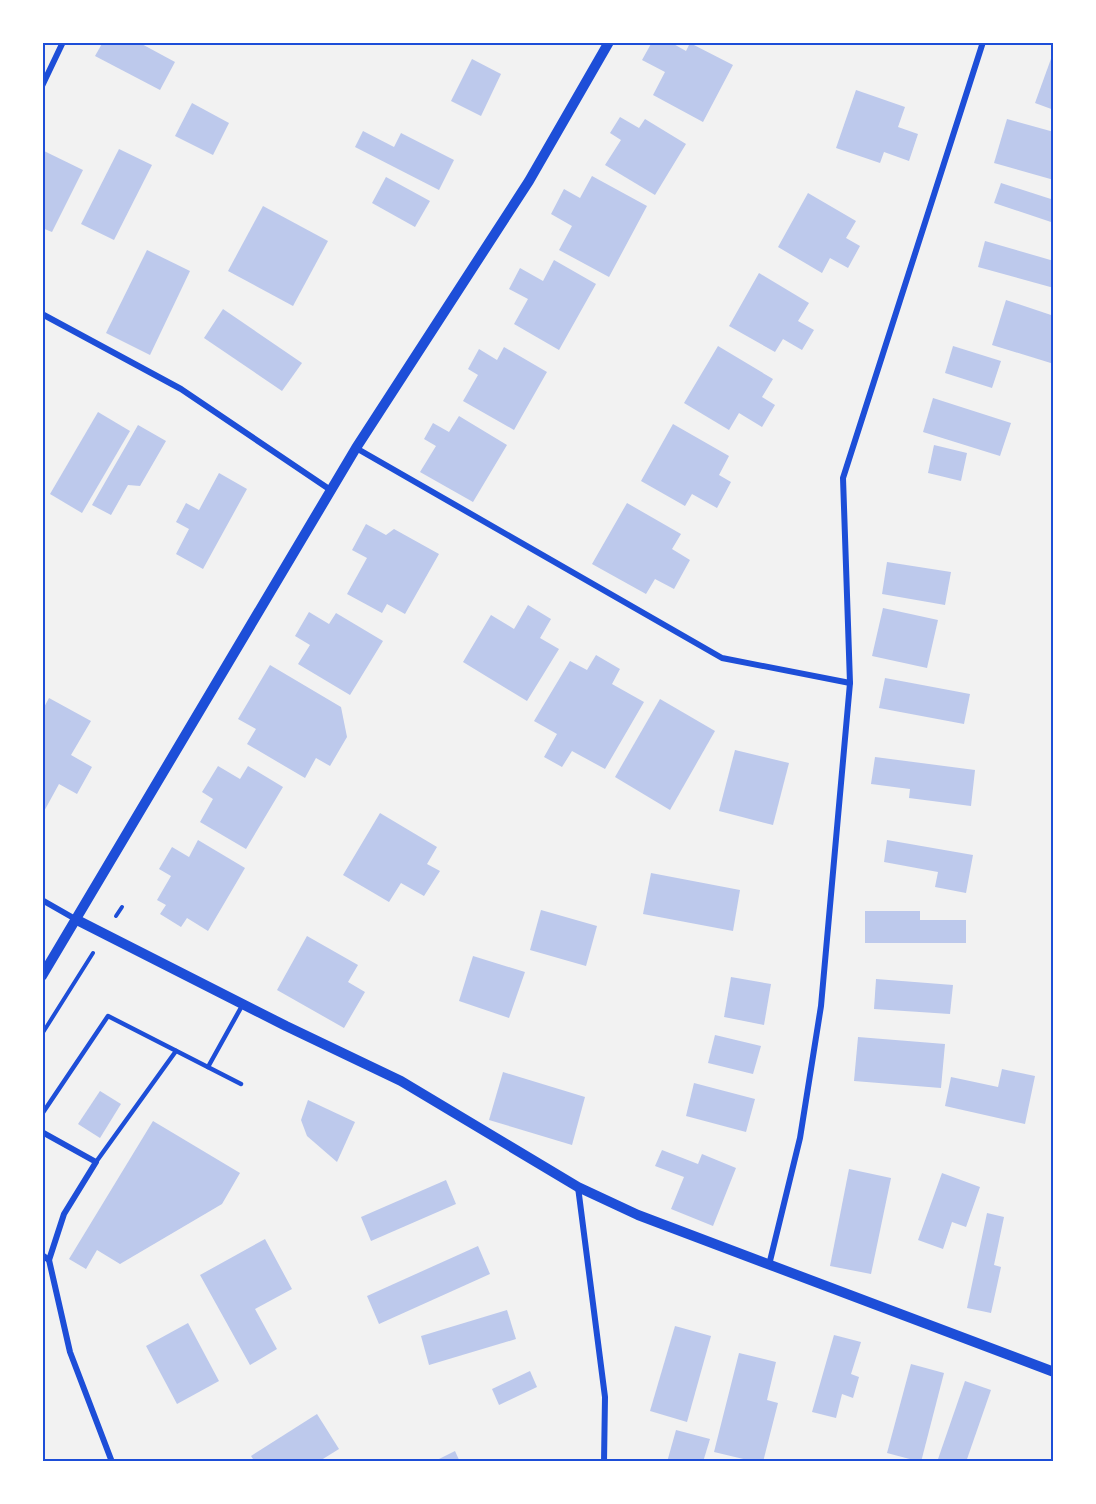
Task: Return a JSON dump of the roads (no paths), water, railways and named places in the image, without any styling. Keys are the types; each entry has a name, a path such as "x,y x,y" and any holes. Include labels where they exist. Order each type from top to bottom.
{"street":[{"path":"42,86 63,42"},
{"path":"42,976 356,448 529,181 609,42"},
{"path":"769,1265 800,1138 821,1006 850,683 843,478 983,42"},
{"path":"42,314 182,389 332,491"},
{"path":"356,448 722,658 850,683"},
{"path":"42,900 76,920 401,1081 578,1186 638,1215 1054,1372"},
{"path":"42,1132 96,1162 64,1214 49,1260 70,1352 112,1462"},
{"path":"578,1186 605,1397 604,1462"},
{"path":"42,1255 49,1260"}],"lane":[{"path":"208,1067 243,1004"},
{"path":"42,1114 108,1016 241,1084"},
{"path":"96,1162 176,1051"}]}
